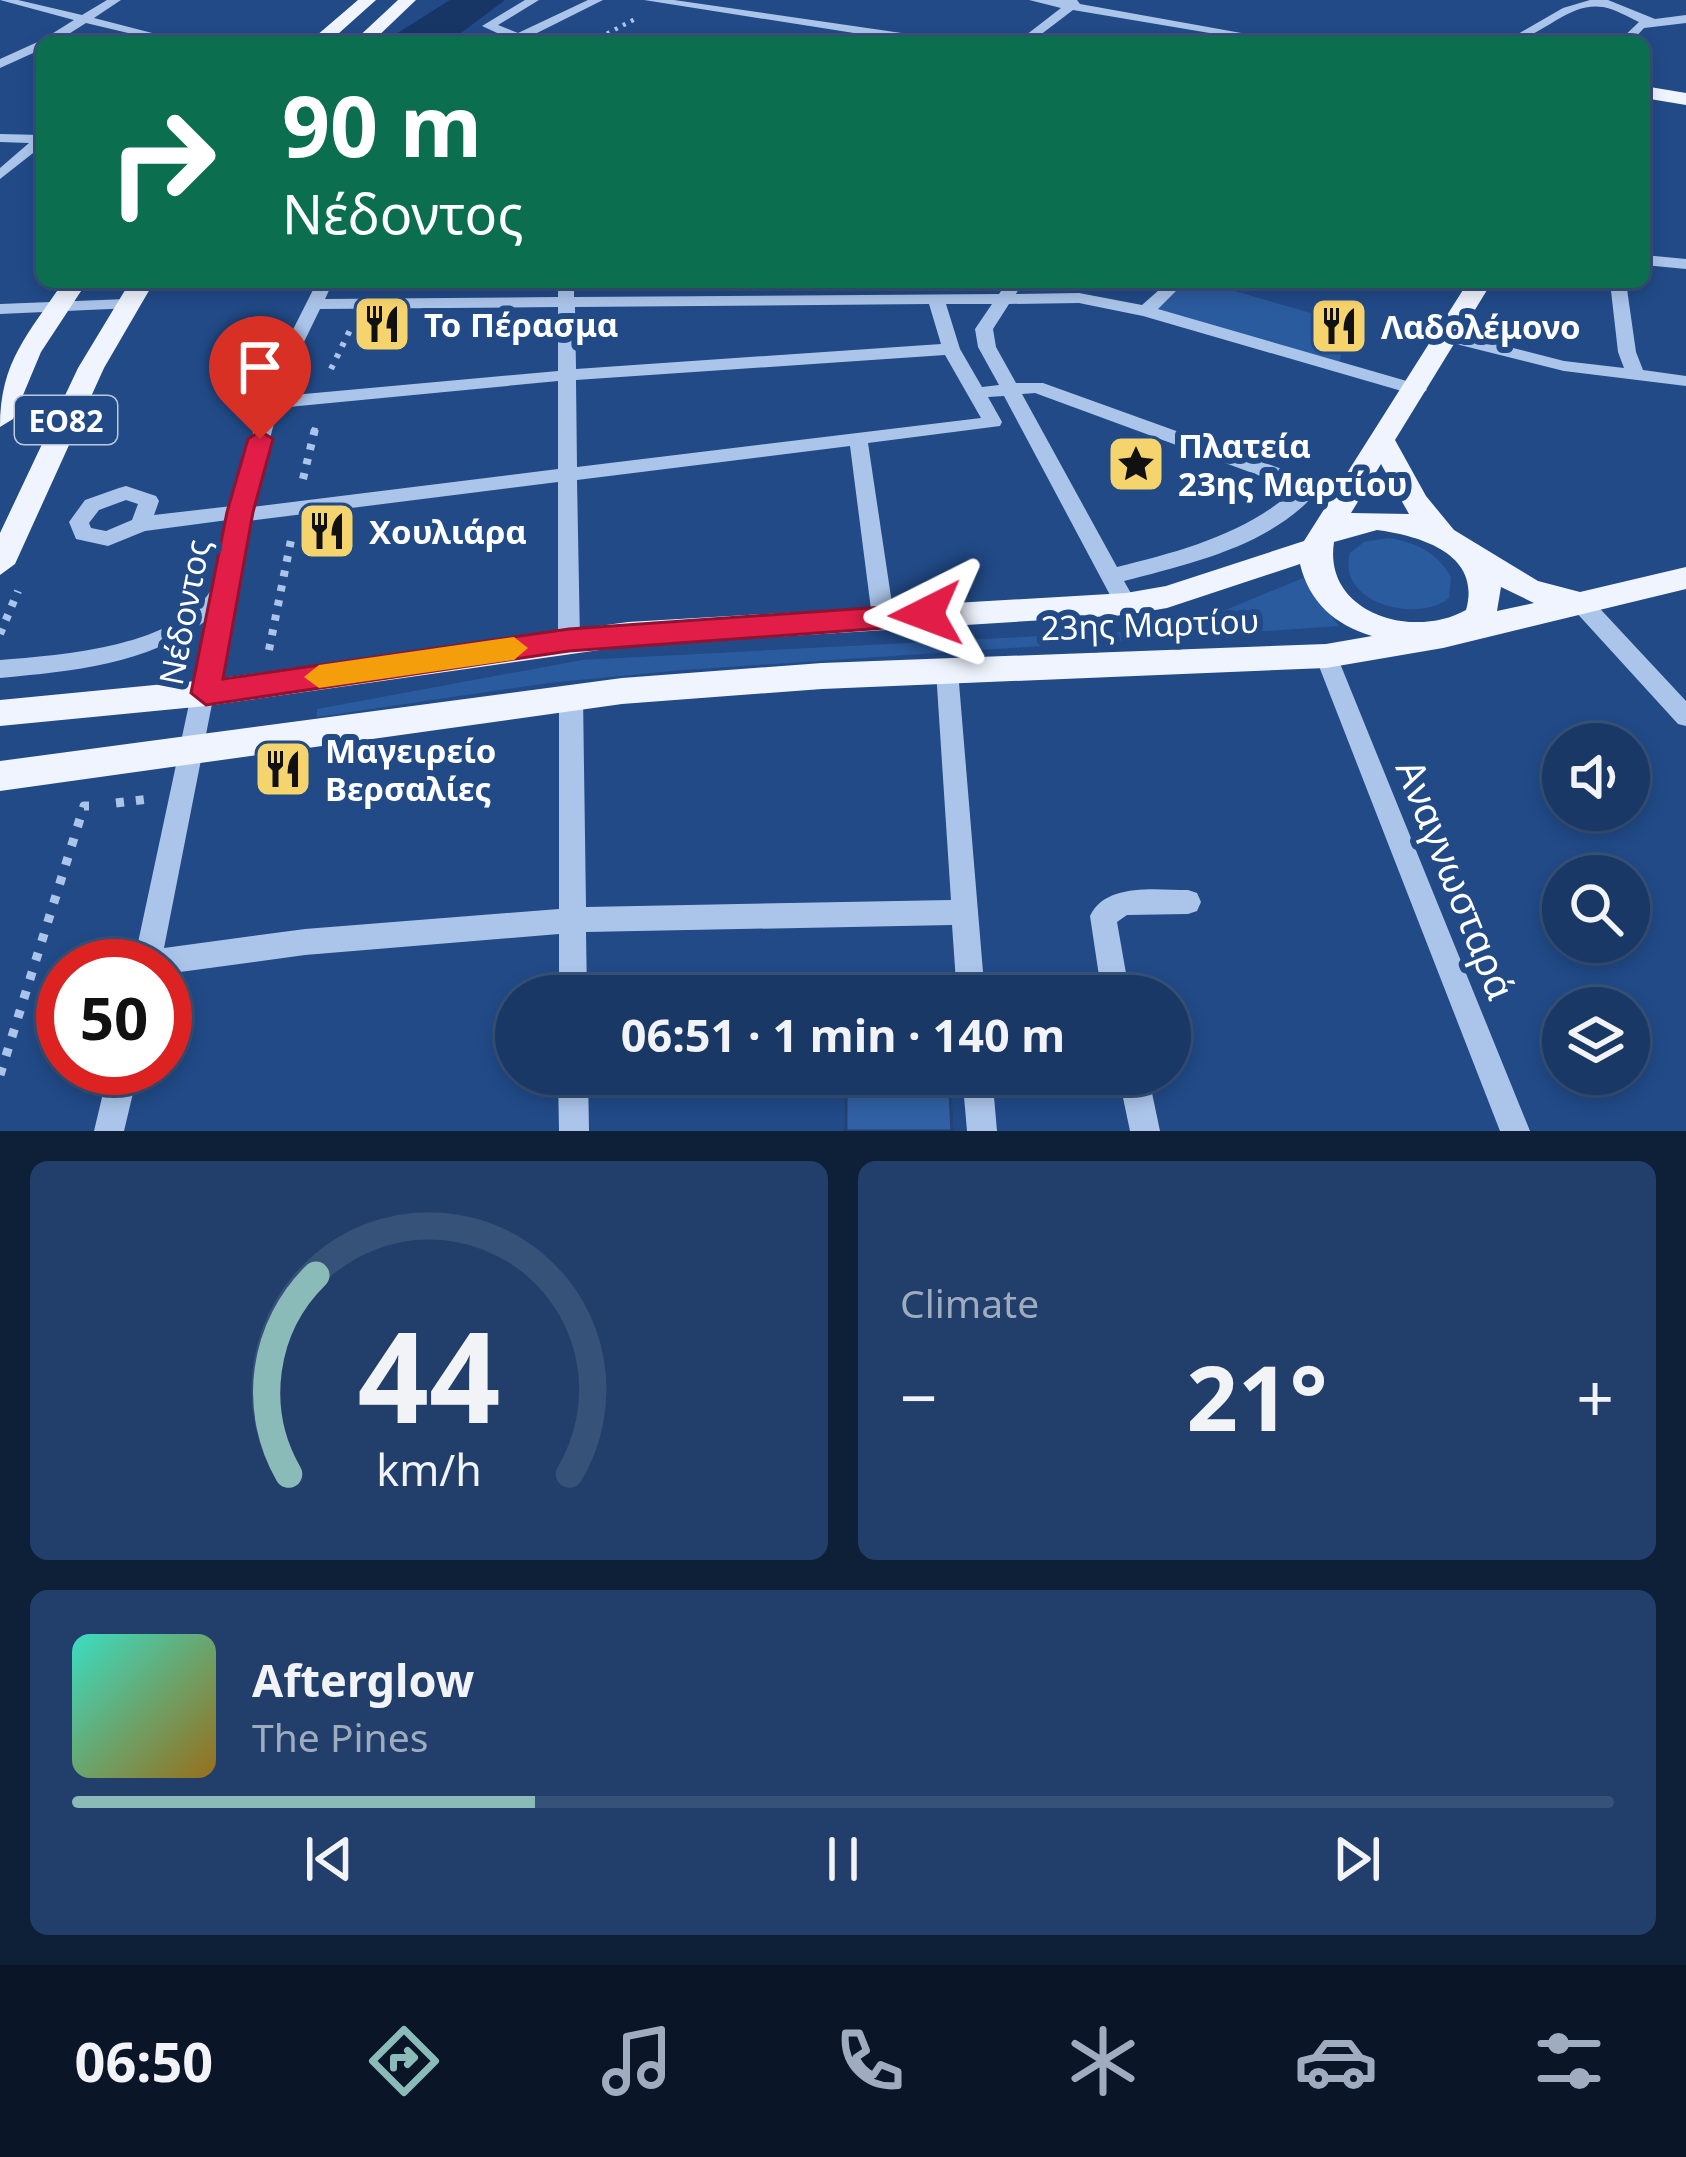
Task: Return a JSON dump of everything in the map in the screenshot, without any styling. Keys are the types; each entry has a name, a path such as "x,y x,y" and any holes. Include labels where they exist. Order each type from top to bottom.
{"main road":[{"path":"325,36 368,0"},
{"path":"369,36 408,0"},
{"path":"1650,93 1686,98"},
{"name":"ΕΟ82","path":"0,419 54,309 70,288"},
{"path":"1383,442 1415,502 1482,574 1487,592 1480,617 1449,634 1402,634 1348,612 1322,585 1314,566 1320,541 1383,442 1418,390 1477,288"},
{"name":"ΕΟ82","path":"0,564 134,293"},
{"path":"1320,541 1350,521 1384,518 1451,542 1529,590 1582,604"},
{"name":"23ης Μαρτίου","path":"2,713 206,693 569,640 883,616 1119,590 1167,597 1320,541"},
{"name":"23ης Μαρτίου","path":"0,776 194,753 571,696 947,671 1327,656 1449,634 1686,578"}],"street":[{"path":"3,0 155,36"},
{"path":"57,36 115,0"},
{"path":"506,36 488,26 533,0"},
{"path":"522,36 598,0"},
{"path":"650,0 893,36"},
{"path":"1035,0 1252,36"},
{"path":"1521,36 1567,10 1600,1 1653,22"},
{"path":"1031,36 1074,4"},
{"path":"1629,36 1635,28 1653,22 1686,20"},
{"path":"817,36 822,26"},
{"path":"0,64 36,47"},
{"path":"0,139 36,139"},
{"path":"0,175 36,144"},
{"path":"1650,261 1686,264"},
{"name":"Νέδοντος","path":"154,939 240,513 271,403 321,288"},
{"path":"1146,311 1171,288"},
{"path":"1619,288 1627,352 1636,376"},
{"path":"312,304 566,290 875,290 936,298 1009,290 1146,311 1418,390"},
{"path":"566,290 569,640"},
{"path":"975,393 1011,389 1037,387 1311,488 1256,532 1119,590 1011,389 984,336 1009,290"},
{"path":"0,309 54,309 134,293"},
{"path":"141,524 993,422 951,349 936,298"},
{"path":"1450,337 1564,366 1685,382"},
{"path":"271,403 568,375 951,349"},
{"path":"858,438 883,616"},
{"path":"0,669 89,659 172,634 209,609 226,586"},
{"path":"1582,604 1686,716"},
{"name":"Αναγνωσταρά","path":"1327,656 1515,1131"},
{"path":"947,671 969,975"},
{"path":"571,696 573,975"},
{"path":"1113,975 1103,916 1123,903 1188,902"},
{"path":"192,959 304,942 572,920 964,912"},
{"path":"110,1131 118,1095"},
{"path":"573,1095 574,1131"},
{"path":"979,1095 982,1131"},
{"path":"1137,1095 1145,1131"}],"shaded area":[{"path":"1171,288 1225,288 1348,324 1339,364 1146,311"},
{"path":"1388,538 1416,546 1439,561 1451,577 1449,598 1435,606 1400,608 1382,604 1355,585 1349,570 1350,553 1364,542"},
{"path":"1303,578 1339,626 683,670 548,683 317,717 317,709 582,660 1137,631 1228,609"}],"building":[{"path":"846,1095 950,1095 952,1131 846,1131"}],"waterway":[{"path":"425,36 482,0"}],"slow traffic":[{"path":"319,677 514,648"}],"place":[{"name":"Το Πέρασμα","path":"382,324"},
{"name":"Λαδολέμονο","path":"1339,326"},
{"name":"Πλατεία 23ης Μαρτίου","path":"1136,464"},
{"name":"Χουλιάρα","path":"327,531"},
{"name":"Μαγειρείο Βερσαλίες","path":"283,769"}],"route":[{"path":"260,439 240,512 206,693 569,640 926,614"}]}
